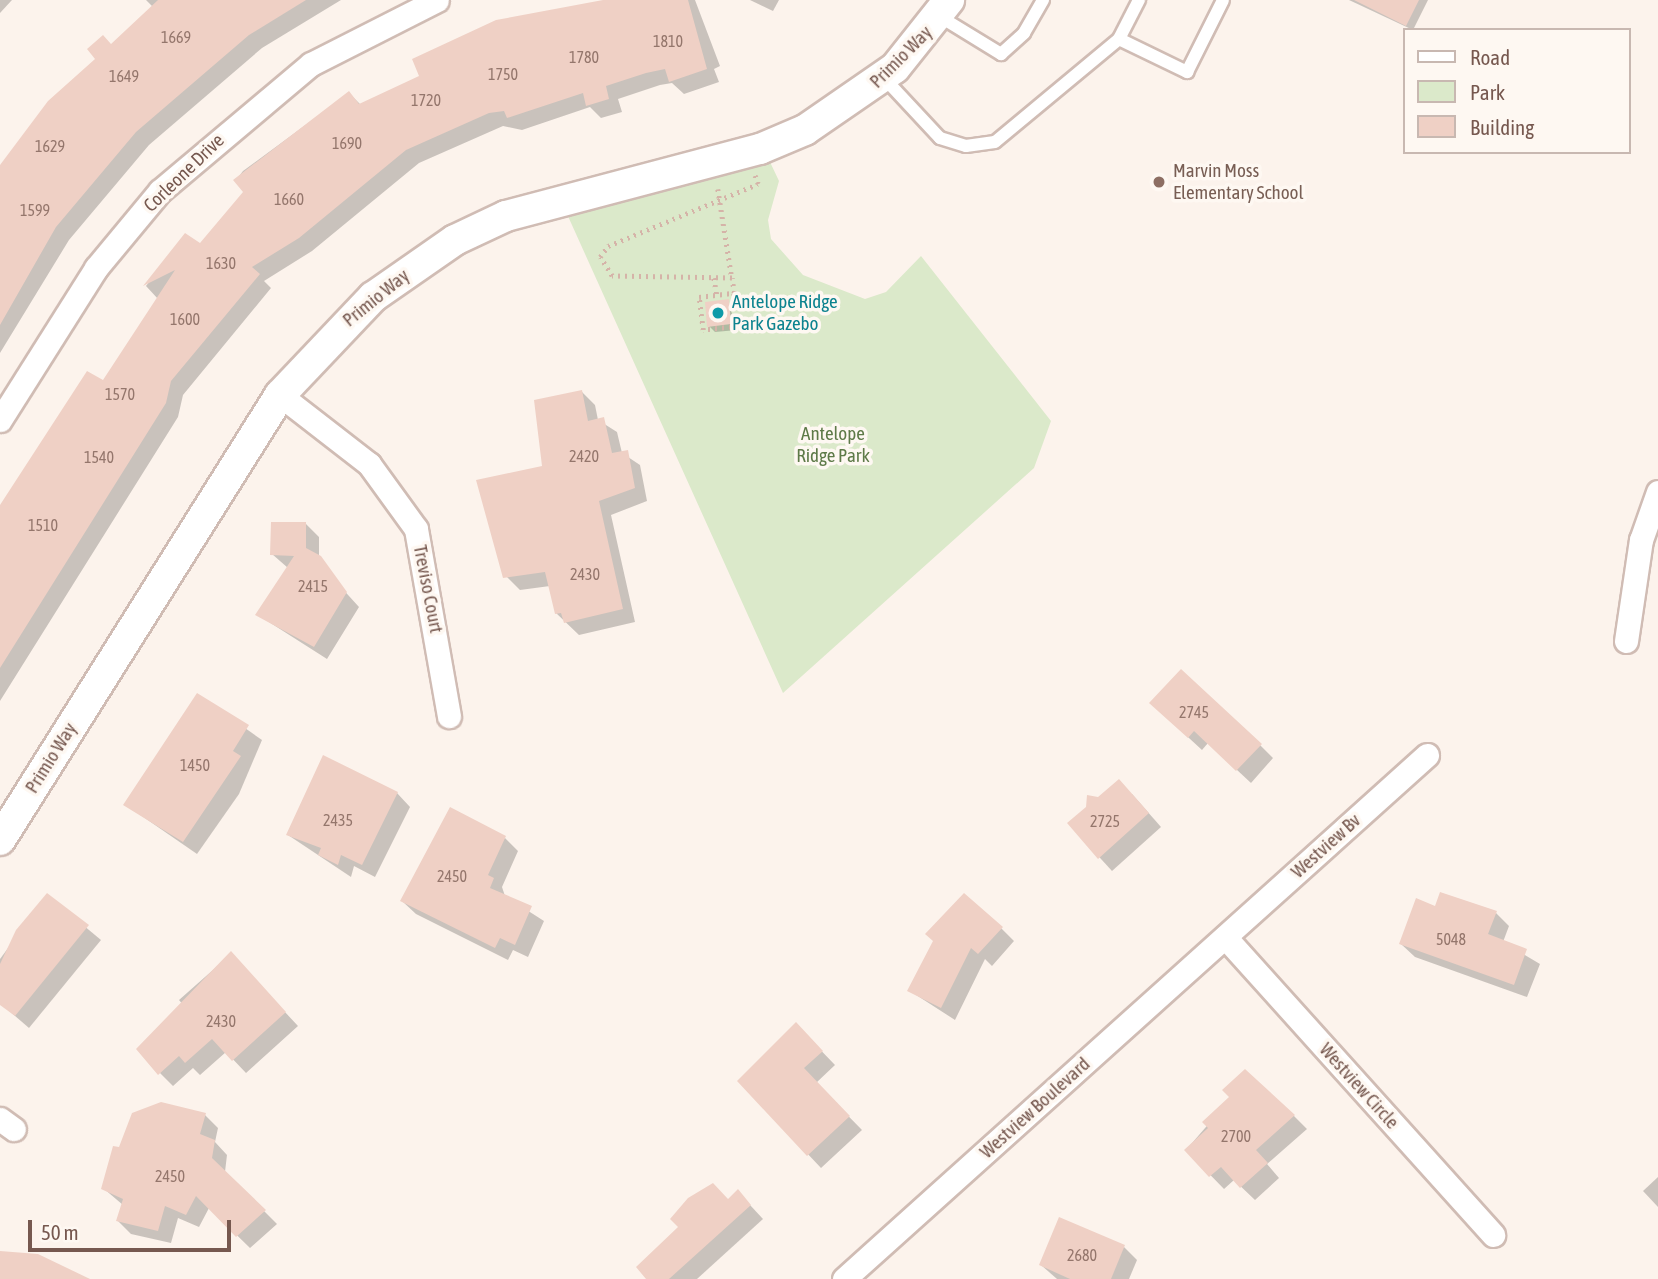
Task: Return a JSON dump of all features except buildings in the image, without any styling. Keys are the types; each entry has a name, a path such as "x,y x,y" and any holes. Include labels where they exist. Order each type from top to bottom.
{"street":[{"name":"Corleone Drive","path":"0,420 96,268 160,191 311,64 437,0"},
{"name":"Primio Way","path":"0,840 279,395 373,297 454,240 563,196 749,152 831,116 884,78 944,8"},
{"name":"Treviso Court","path":"279,395 369,464 416,529 449,716"},
{"path":"1626,641 1641,540 1658,492"},
{"name":"Westview Bv","path":"1225,937 1427,755"},
{"name":"Westview Circle","path":"1225,937 1493,1235"},
{"name":"Westview Boulevard","path":"845,1279 1225,937"}],"lane":[{"path":"944,8 1001,54 1024,33 1043,0"},
{"path":"884,78 940,138 981,146 1012,134 1119,38 1139,0"},
{"path":"1119,38 1187,72 1223,0"}],"path":[{"path":"732,278 612,276 600,257 608,246 758,184 749,152"},
{"path":"710,161 720,199 732,278 734,293 738,326 703,330 699,297 734,293"},
{"path":"714,278 717,295"}],"green space":[{"name":"Antelope Ridge Park","path":"770,162 779,181 768,220 771,239 803,275 865,299 886,292 921,256 1051,421 1034,468 783,693 567,214"}],"place":[{"name":"Marvin Moss Elementary School","path":"1159,182"},
{"name":"Antelope Ridge Park Gazebo","path":"718,313"}]}
